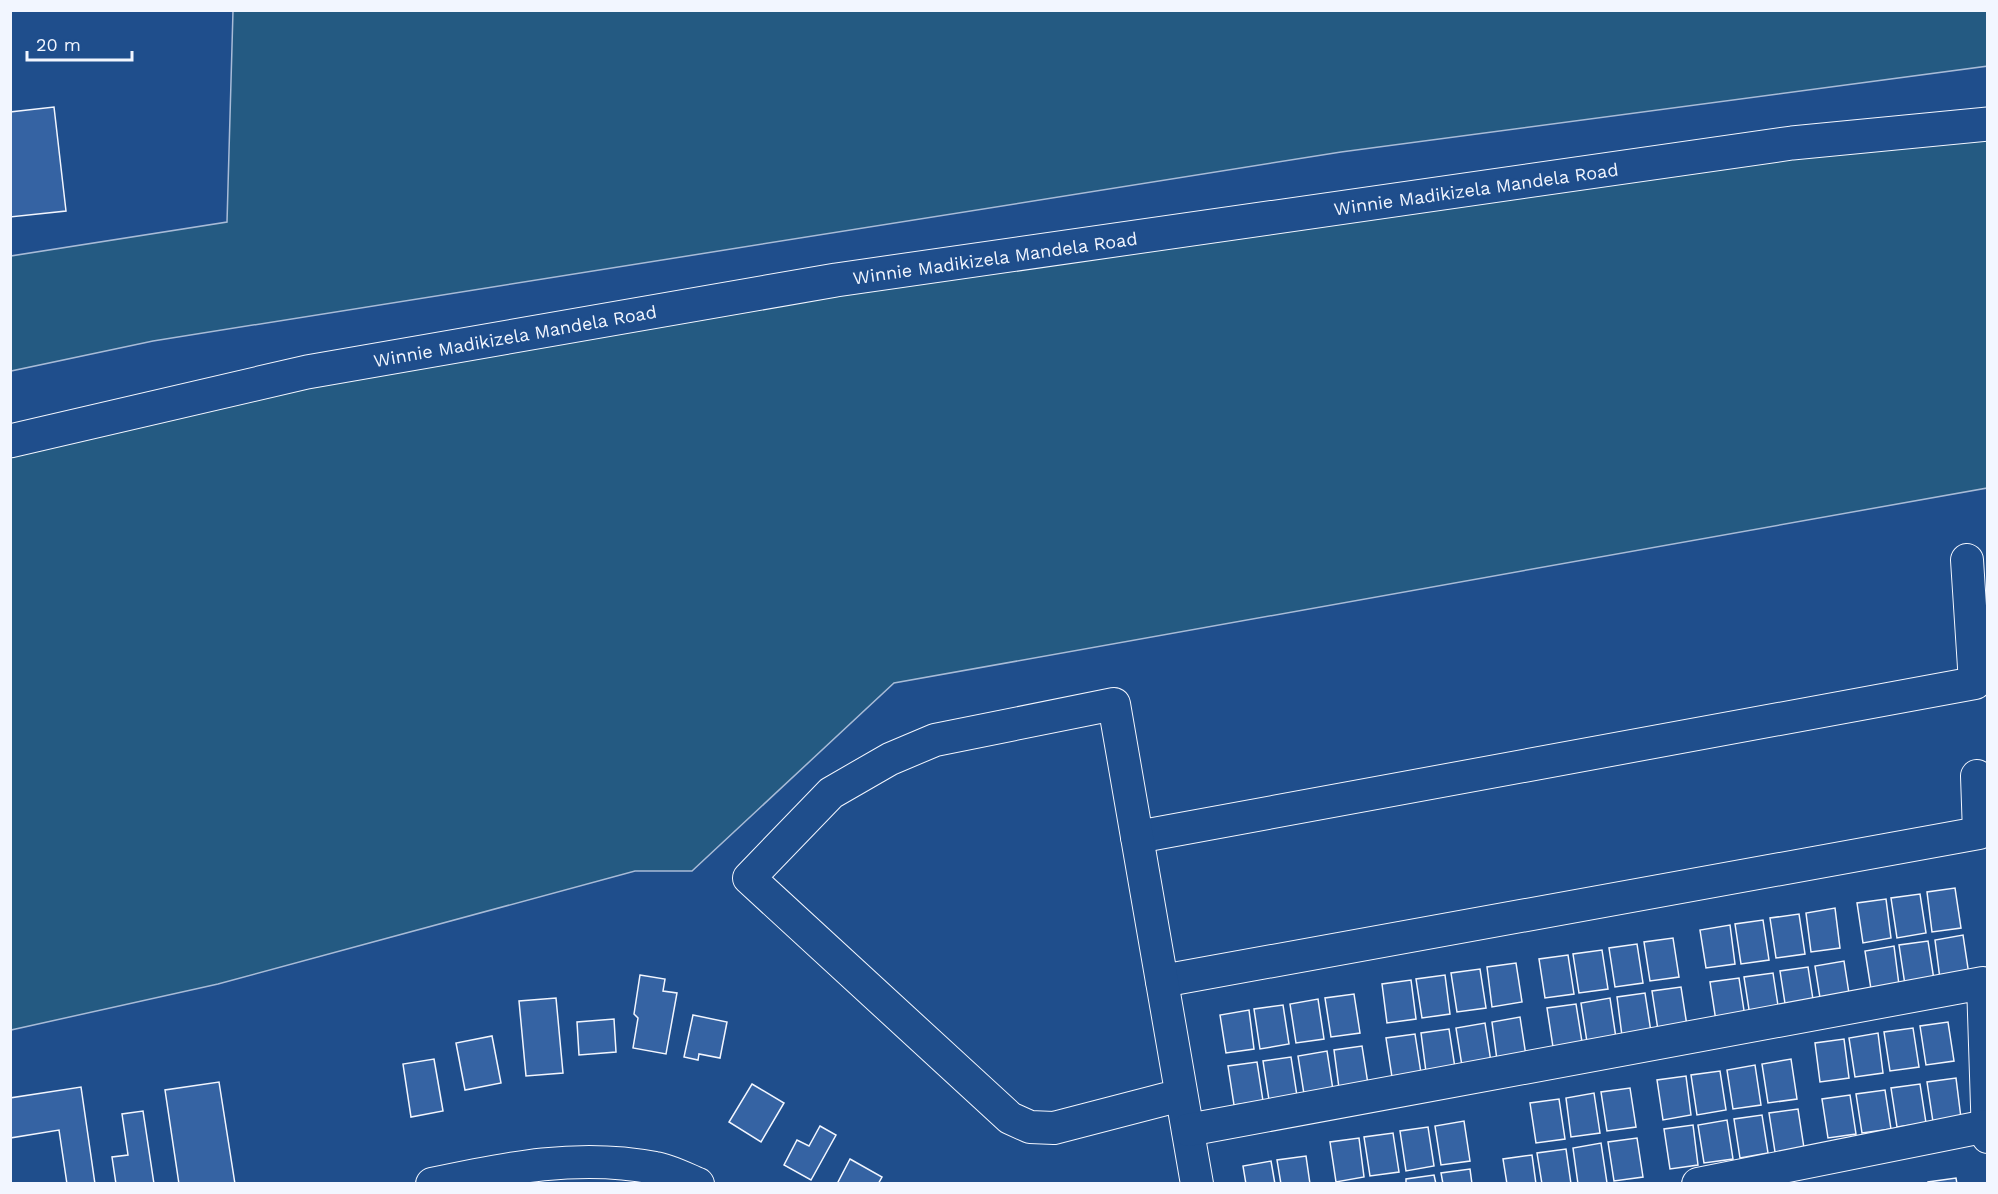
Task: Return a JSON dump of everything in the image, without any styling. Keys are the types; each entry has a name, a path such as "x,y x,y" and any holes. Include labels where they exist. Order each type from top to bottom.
{"main road":[{"name":"Winnie Madikizela Mandela Road","path":"10,441 308,372 836,280 1792,143 1988,124"}],"street":[{"path":"1137,837 1975,683 1967,560"},
{"path":"1181,1095 1054,1128 1030,1127 1010,1118 749,878 831,793 890,759 935,740 1114,704 1197,1184"},
{"path":"1162,981 1979,833 1977,776"},
{"path":"1188,1130 1983,983 1988,1137"},
{"path":"1698,1184 1987,1126"},
{"path":"432,1184 517,1166 593,1160 657,1168 698,1184"}],"shaded area":[{"path":"1987,10 1988,66 1341,152 153,341 11,371 11,256 227,222 233,11"},
{"path":"1987,124 1987,488 894,683 692,871 635,871 218,984 11,1030 10,441 307,372"}],"building":[{"path":"54,107 66,211 10,217 10,112"},
{"path":"1955,888 1961,928 1932,932 1927,892"},
{"path":"1920,894 1926,933 1897,938 1891,898"},
{"path":"1886,899 1891,938 1863,943 1857,903"},
{"path":"1835,908 1840,948 1811,952 1806,913"},
{"path":"1799,914 1805,954 1776,958 1770,918"},
{"path":"1763,920 1769,960 1741,964 1735,924"},
{"path":"1730,925 1735,964 1706,968 1700,930"},
{"path":"1963,935 1969,975 1940,979 1935,940"},
{"path":"1673,938 1679,977 1650,981 1644,942"},
{"path":"1928,941 1934,980 1905,985 1899,945"},
{"path":"1637,944 1643,983 1615,987 1609,948"},
{"path":"1894,946 1899,985 1871,989 1865,951"},
{"path":"1602,950 1608,989 1579,993 1573,954"},
{"path":"1568,955 1574,994 1545,998 1539,959"},
{"path":"1844,961 1850,1000 1821,1004 1815,966"},
{"path":"1516,963 1522,1002 1492,1007 1487,967"},
{"path":"1808,967 1814,1006 1786,1010 1780,971"},
{"path":"1480,969 1486,1008 1457,1012 1451,973"},
{"path":"1773,973 1779,1012 1750,1016 1744,977"},
{"path":"640,975 665,979 663,991 677,993 666,1054 633,1048 638,1018 634,1014"},
{"path":"1445,975 1450,1014 1422,1018 1416,979"},
{"path":"1739,978 1745,1017 1716,1021 1710,982"},
{"path":"1411,980 1416,1019 1387,1023 1382,984"},
{"path":"1681,987 1687,1026 1658,1030 1652,991"},
{"path":"1645,993 1651,1032 1622,1036 1617,997"},
{"path":"1354,994 1360,1033 1331,1037 1325,998"},
{"path":"556,998 563,1073 526,1076 519,1001"},
{"path":"1610,998 1616,1038 1587,1042 1581,1003"},
{"path":"1318,999 1324,1039 1296,1043 1290,1004"},
{"path":"1576,1004 1582,1042 1553,1047 1547,1008"},
{"path":"1283,1005 1289,1044 1260,1049 1254,1009"},
{"path":"1249,1010 1254,1049 1226,1053 1220,1015"},
{"path":"693,1015 727,1022 720,1058 699,1054 698,1060 684,1057"},
{"path":"1520,1017 1526,1056 1497,1060 1492,1022"},
{"path":"614,1019 616,1052 579,1055 577,1022"},
{"path":"1948,1022 1954,1061 1926,1065 1920,1026"},
{"path":"1485,1023 1491,1062 1462,1066 1456,1028"},
{"path":"1913,1028 1919,1067 1890,1071 1884,1032"},
{"path":"1449,1029 1455,1068 1426,1072 1421,1033"},
{"path":"1878,1033 1883,1073 1855,1077 1849,1038"},
{"path":"1415,1034 1421,1073 1392,1077 1386,1038"},
{"path":"492,1036 501,1083 465,1090 456,1043"},
{"path":"1844,1039 1849,1078 1820,1082 1815,1043"},
{"path":"1362,1046 1368,1084 1339,1088 1334,1050"},
{"path":"1327,1051 1333,1090 1304,1094 1298,1056"},
{"path":"1291,1057 1297,1096 1269,1100 1263,1061"},
{"path":"434,1059 443,1111 411,1117 403,1064"},
{"path":"1791,1059 1797,1099 1768,1103 1762,1064"},
{"path":"1257,1062 1263,1101 1234,1105 1228,1066"},
{"path":"1755,1065 1761,1105 1733,1109 1727,1070"},
{"path":"1720,1071 1726,1110 1697,1115 1691,1075"},
{"path":"1686,1076 1691,1115 1663,1120 1657,1080"},
{"path":"1956,1078 1961,1118 1933,1122 1927,1082"},
{"path":"219,1082 235,1184 179,1184 165,1090"},
{"path":"752,1084 784,1103 761,1142 729,1122"},
{"path":"1920,1084 1926,1123 1897,1127 1891,1088"},
{"path":"81,1087 95,1184 67,1184 59,1130 10,1138 10,1098"},
{"path":"1630,1088 1636,1127 1607,1131 1601,1092"},
{"path":"1885,1090 1891,1129 1862,1133 1856,1094"},
{"path":"1594,1093 1600,1133 1571,1137 1566,1098"},
{"path":"1850,1095 1856,1134 1828,1138 1822,1099"},
{"path":"1559,1099 1565,1139 1536,1143 1530,1103"},
{"path":"1798,1109 1804,1148 1775,1152 1769,1113"},
{"path":"143,1111 154,1184 116,1184 112,1157 128,1155 122,1114"},
{"path":"1762,1115 1768,1153 1740,1158 1734,1119"},
{"path":"1727,1120 1733,1159 1704,1163 1698,1125"},
{"path":"1464,1121 1470,1161 1441,1165 1435,1126"},
{"path":"1693,1125 1698,1165 1670,1169 1664,1129"},
{"path":"820,1126 836,1135 811,1180 784,1165 797,1140 809,1146"},
{"path":"1428,1127 1434,1166 1406,1171 1400,1131"},
{"path":"1393,1133 1399,1172 1370,1176 1364,1137"},
{"path":"1359,1138 1364,1177 1336,1182 1330,1142"},
{"path":"1637,1138 1643,1177 1614,1181 1608,1142"},
{"path":"1601,1143 1607,1183 1578,1184 1573,1148"},
{"path":"1566,1149 1571,1184 1542,1184 1537,1153"},
{"path":"1532,1155 1536,1184 1507,1184 1503,1159"},
{"path":"1306,1156 1310,1184 1281,1184 1277,1160"},
{"path":"850,1159 882,1177 878,1184 837,1184"},
{"path":"1271,1161 1275,1184 1246,1184 1243,1166"},
{"path":"1470,1169 1472,1184 1443,1184 1441,1173"},
{"path":"1434,1175 1436,1184 1406,1184 1406,1179"},
{"path":"1956,1178 1957,1184 1928,1184 1928,1182"}]}
